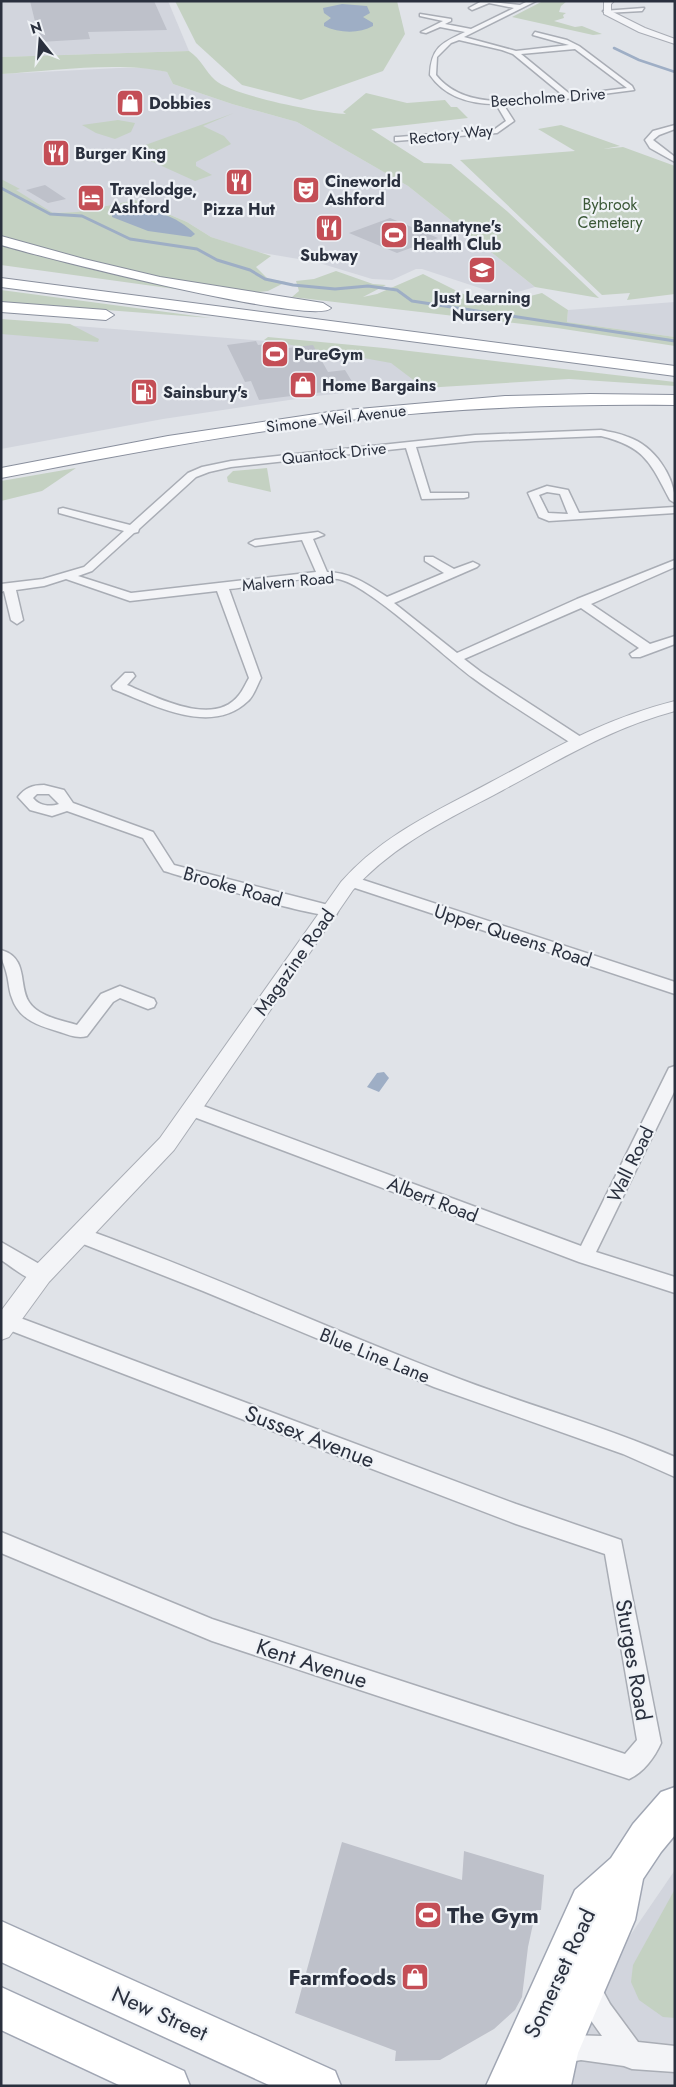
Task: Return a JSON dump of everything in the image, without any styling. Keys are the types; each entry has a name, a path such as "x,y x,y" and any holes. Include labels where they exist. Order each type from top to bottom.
{"highway":[{"path":"1,240 85,264 156,280 342,310"},
{"path":"1,272 675,359"},
{"path":"1,282 675,371"},
{"path":"1,307 121,316"},
{"path":"160,319 428,345 476,346"},
{"path":"464,328 498,336"},
{"name":"Simone Weil Avenue","path":"1,459 191,424 395,396 529,388 675,390"},
{"name":"Simone Weil Avenue","path":"1,473 190,437 354,415 570,399 675,400"}],"main road":[{"name":"Somerset Road","path":"507,2086 589,1904 625,1872 647,1838 675,1806"},
{"name":"Somerset Road","path":"554,2069 585,1984 615,1920 625,1872"},
{"name":"New Street","path":"1,1941 320,2086"},
{"path":"1,2008 169,2086"}],"street":[{"name":"Beecholme Drive","path":"533,1 449,42 434,57 433,75 440,84 466,99 499,103 631,90 630,87 577,47 565,41 535,34"},
{"path":"606,11 607,3 610,1"},
{"path":"472,8 486,2 520,7"},
{"path":"606,11 642,9"},
{"path":"606,11 642,30 675,42"},
{"path":"422,15 449,20 424,32"},
{"path":"439,25 471,31"},
{"path":"459,38 504,48 516,53 570,97"},
{"path":"516,53 577,47"},
{"name":"Rectory Way","path":"398,139 494,132 502,129 510,121 499,103"},
{"path":"674,159 653,146 648,140 656,133 675,127"},
{"path":"406,144 414,143 417,138"},
{"name":"Quantock Drive","path":"5,588 68,576 88,569 134,530 169,494 192,475 206,469 231,464 475,438 601,434 637,445 647,452 660,471 675,500"},
{"path":"410,445 426,497 464,495"},
{"path":"660,471 675,470"},
{"path":"575,517 675,510"},
{"path":"63,511 134,530"},
{"path":"255,543 318,535"},
{"path":"306,536 323,576"},
{"path":"429,559 452,574"},
{"path":"455,658 675,563"},
{"path":"386,602 473,565"},
{"name":"Malvern Road","path":"68,576 130,597 323,576 350,578 386,602 455,658 579,742"},
{"path":"129,676 118,686 189,713 204,715 220,714 231,709 243,699 251,689 254,678 222,587"},
{"path":"5,588 17,620"},
{"path":"581,602 648,648"},
{"path":"636,654 648,648 675,640"},
{"name":"Magazine Road","path":"4,1326 41,1275 161,1150 192,1109 220,1065 351,881 368,861 390,843 579,742 610,727 675,706"},
{"name":"Brooke Road","path":"67,806 148,835 169,868 305,906 331,911"},
{"name":"Upper Queens Road","path":"351,881 668,986"},
{"path":"1,955 10,961 15,969 20,1002 28,1011 35,1016 81,1032 107,998 120,992 148,1003"},
{"name":"Wall Road","path":"585,1256 675,1072"},
{"name":"Albert Road","path":"192,1109 585,1256 675,1285"},
{"name":"Blue Line Lane","path":"78,1235 210,1285 441,1382 627,1446 675,1467"},
{"path":"1,1250 41,1275"},
{"name":"Sussex Avenue","path":"4,1326 516,1514 614,1547"},
{"name":"Kent Avenue","path":"1,1542 212,1630 629,1767"},
{"name":"Sturges Road","path":"614,1547 649,1743 629,1767"},
{"path":"572,1940 577,1964 585,1984 601,2013 632,2056"},
{"path":"554,2069 575,2046 632,2056 675,2059"}],"shaded area":[{"path":"1,1 168,1 189,51 1,57"},
{"path":"150,68 167,72 173,84 232,104 297,122 408,186 535,287 504,296 422,269 416,269 392,280 372,279 316,262 257,252 211,237 187,222 135,200 77,212 53,213 1,185 1,74"},
{"path":"675,302 675,337 567,322 568,310"},
{"path":"1,320 404,352 427,384 316,396 163,419 1,449"},
{"path":"675,1870 675,2086 566,2086 625,1943"}],"green space":[{"path":"175,1 397,1 405,34 383,71 301,100 242,85 196,43"},
{"path":"543,1 567,1 561,6 559,12 566,13 563,15 564,18 554,21 575,27 582,26 602,34 593,35 512,17"},
{"path":"189,51 215,80 225,86 278,103 317,111 346,114 343,112 366,93 407,103 445,100 451,107 457,107 468,118 371,129 424,163 451,164 508,212 599,298 535,287 408,186 297,122 232,104 173,84 167,72 128,67 106,67 1,74 1,57"},
{"path":"234,113 203,126 224,136 231,144 196,162 196,166 212,175 195,181 133,153 137,148"},
{"path":"118,120 135,123 131,132 115,139 96,133 82,125"},
{"name":"Bybrook Cemetery","path":"561,125 620,146 603,149 623,147 675,166 675,294 627,300 630,293 602,295 460,160 575,151 538,129"},
{"path":"1,179 20,189 16,190 53,213 77,212 135,200 187,222 211,237 271,256 256,267 268,279 286,282 268,291 248,293 161,278 46,250 1,235"},
{"path":"1,244 98,271 233,297 1,265"},
{"path":"336,271 373,284 386,285 363,297 377,294 423,274 463,294 507,302 542,293 568,310 567,322 675,337 675,346 557,328 292,297 299,291 296,281 314,279"},
{"path":"1,290 211,318 1,302"},
{"path":"1,319 70,324 99,339 98,342 1,334"},
{"path":"268,337 384,348 675,382 675,386 569,379 424,388 391,363 264,340"},
{"path":"76,468 42,491 1,501 1,481"},
{"path":"267,468 271,492 228,482 227,477 233,471"},
{"path":"675,1889 675,2018 663,2017 639,2000 631,1982 633,1965"}],"water":[{"path":"342,4 367,6 370,13 363,17 373,23 373,26 349,32 324,26 324,23 331,18 324,13 323,8"},
{"path":"124,208 144,209 171,217 188,227 195,234 191,237 148,231 112,217 112,211"},
{"path":"384,1072 389,1078 379,1092 367,1087 377,1073"}],"building":[{"path":"30,1 154,1 167,30 88,32 90,39 40,42"},
{"path":"45,185 66,199 48,203 26,190"},
{"name":"Bannatyne's Health Club","path":"390,218 438,238 397,253 349,233"},
{"path":"256,341 258,345 277,343 280,349 313,345 328,372 345,370 356,388 259,400 251,381 245,382 227,345"},
{"path":"342,1842 462,1880 464,1851 544,1875 541,1910 536,1910 528,1947 522,1997 515,2010 494,2029 440,2060 395,2061 396,2051 295,2013"}],"waterway":[{"path":"614,48 639,60 675,72"},
{"path":"1,188 50,214 82,216 130,239 197,249 217,260 250,270 265,279 293,285 335,289 368,286 397,290 412,301 675,341"}],"place":[{"name":"Dobbies","path":"130,103"},
{"name":"Burger King","path":"56,153"},
{"name":"Pizza Hut","path":"239,182"},
{"name":"Cineworld Ashford","path":"306,190"},
{"name":"Travelodge, Ashford","path":"91,198"},
{"name":"Subway","path":"329,228"},
{"name":"Bannatyne's Health Club","path":"394,235"},
{"name":"Just Learning Nursery","path":"482,270"},
{"name":"PureGym","path":"275,354"},
{"name":"Home Bargains","path":"303,385"},
{"name":"Sainsbury's","path":"144,392"},
{"name":"The Gym","path":"428,1915"},
{"name":"Farmfoods","path":"415,1977"}]}
